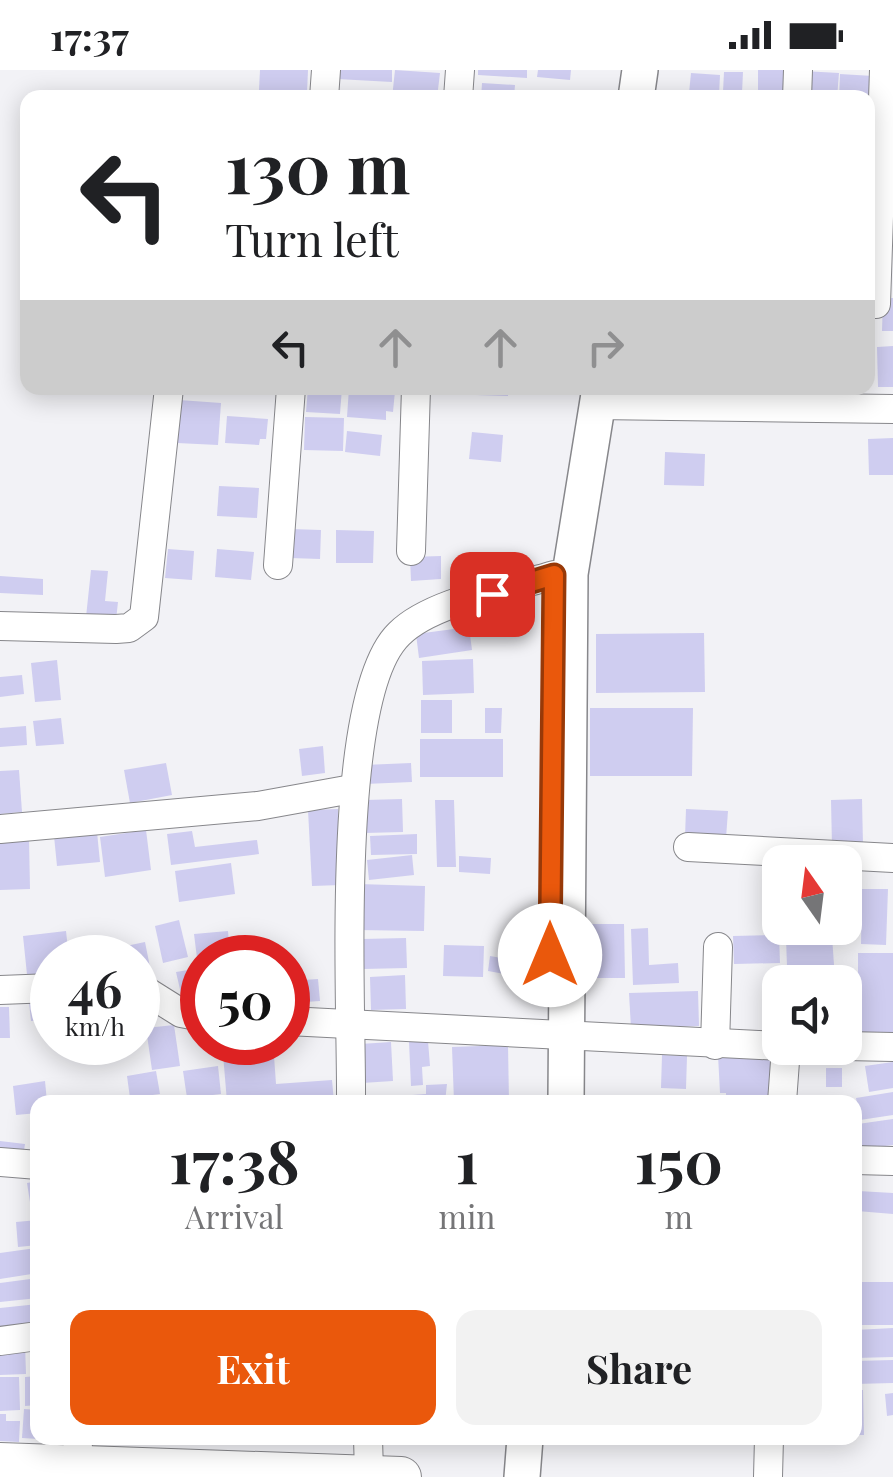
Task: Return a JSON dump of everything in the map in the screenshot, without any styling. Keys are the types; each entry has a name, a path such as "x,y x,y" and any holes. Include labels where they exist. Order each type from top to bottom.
{"highway":[{"path":"0,1463 78,1453 380,1463"}],"main road":[{"path":"565,1095 550,955 554,575 591,395"},
{"path":"545,1095 557,1038 570,574 591,395"},
{"path":"522,1477 524,1445"},
{"path":"545,1477 547,1445"}],"street":[{"path":"876,304 884,70"},
{"path":"0,626 116,630 129,628 144,617 168,395"},
{"path":"278,564 290,395"},
{"path":"412,552 416,395"},
{"path":"686,395 782,397 893,409"},
{"path":"351,1095 352,789 377,669 399,634 429,614 554,575"},
{"path":"0,829 223,810 352,789"},
{"path":"688,847 893,858"},
{"path":"715,1045 718,948"},
{"path":"0,990 30,989"},
{"path":"310,1022 762,1046"},
{"path":"862,1046 893,1047"},
{"path":"782,1095 783,1065"},
{"path":"862,1160 893,1161"},
{"path":"0,1162 30,1164"},
{"path":"0,1341 30,1337"},
{"path":"768,1477 769,1445"}],"building":[{"path":"260,70 308,70 307,90 259,90"},
{"path":"338,70 392,70 392,82 337,79"},
{"path":"395,70 440,73 438,90 393,90"},
{"path":"478,70 527,70 527,78 478,75"},
{"path":"538,70 571,70 570,80 537,77"},
{"path":"758,70 783,70 783,90 758,90"},
{"path":"803,71 839,73 838,90 802,90"},
{"path":"724,72 743,72 742,90 723,90"},
{"path":"691,73 720,75 719,90 689,90"},
{"path":"840,74 873,76 872,90 839,90"},
{"path":"482,83 515,85 515,90 482,90"},
{"path":"883,298 893,298 893,331 882,331"},
{"path":"893,346 893,387 878,387 877,347"},
{"path":"307,395 341,395 340,414 306,412"},
{"path":"349,395 395,395 393,412 386,411 386,420 347,417"},
{"path":"703,395 739,395 739,400 703,399"},
{"path":"179,400 221,403 218,445 177,443"},
{"path":"227,416 268,419 266,439 260,439 259,445 225,443"},
{"path":"305,417 344,418 343,451 304,450"},
{"path":"347,431 382,435 380,456 345,452"},
{"path":"472,432 503,435 501,462 469,459"},
{"path":"893,438 893,475 869,475 868,439"},
{"path":"665,452 705,454 704,486 664,485"},
{"path":"219,486 259,488 257,518 217,516"},
{"path":"291,529 321,530 320,559 290,558"},
{"path":"336,530 374,531 373,563 336,563"},
{"path":"168,549 194,551 192,580 165,578"},
{"path":"217,549 254,552 251,580 215,577"},
{"path":"441,556 441,579 411,581 410,557"},
{"path":"91,570 108,571 105,601 118,602 116,620 86,617"},
{"path":"0,576 43,579 43,595 0,593"},
{"path":"469,627 472,650 419,658 416,634"},
{"path":"704,633 705,692 596,693 596,634"},
{"path":"473,659 474,693 423,695 422,661"},
{"path":"57,660 61,700 35,702 31,663"},
{"path":"22,675 24,694 0,697 0,677"},
{"path":"421,700 452,700 452,733 421,733"},
{"path":"485,708 502,708 501,733 485,733"},
{"path":"590,708 693,708 692,776 590,776"},
{"path":"61,718 64,744 36,746 33,721"},
{"path":"26,726 27,745 0,747 0,728"},
{"path":"420,739 503,739 503,777 420,777"},
{"path":"323,746 325,773 302,776 299,749"},
{"path":"166,763 172,795 130,803 124,770"},
{"path":"411,763 412,782 365,784 364,765"},
{"path":"19,770 22,812 0,814 0,771"},
{"path":"402,799 403,832 365,833 365,800"},
{"path":"862,799 863,846 832,845 831,800"},
{"path":"435,800 454,800 456,867 437,867"},
{"path":"338,809 341,885 312,886 308,810"},
{"path":"686,809 728,811 726,838 685,837"},
{"path":"146,830 151,870 105,877 100,837"},
{"path":"192,831 195,847 257,840 259,854 171,865 167,834"},
{"path":"97,832 100,862 57,866 54,836"},
{"path":"417,834 417,854 371,855 370,836"},
{"path":"29,838 30,889 0,890 0,839"},
{"path":"412,855 414,875 369,880 367,860"},
{"path":"459,856 491,858 490,874 459,872"},
{"path":"231,863 235,894 179,902 175,871"},
{"path":"358,884 425,886 424,931 357,930"},
{"path":"862,889 888,889 886,945 862,944"},
{"path":"179,920 183,935 180,959 163,963 155,926"},
{"path":"576,924 624,924 625,978 577,978"},
{"path":"648,928 649,965 678,963 679,983 633,985 631,929"},
{"path":"66,931 66,935 32,935"},
{"path":"228,931 228,935 194,935"},
{"path":"30,935 30,984 28,984 23,936"},
{"path":"762,935 762,945 779,945 780,963 734,964 733,936"},
{"path":"406,938 407,968 363,969 362,939"},
{"path":"444,945 484,946 483,977 443,976"},
{"path":"786,945 833,945 834,965 787,965"},
{"path":"858,953 893,953 893,1034 862,1034 862,965 858,965"},
{"path":"490,956 513,960 510,975 488,971"},
{"path":"405,975 406,1009 371,1010 370,977"},
{"path":"318,979 320,1001 310,1002 310,980"},
{"path":"698,991 699,1026 631,1028 629,993"},
{"path":"0,1007 9,1007 10,1038 0,1038"},
{"path":"174,1025 180,1066 152,1070 151,1065 160,1065 160,1026"},
{"path":"428,1041 430,1066 422,1067 423,1085 411,1086 409,1042"},
{"path":"391,1042 393,1081 362,1083 360,1044"},
{"path":"508,1045 509,1095 454,1095 452,1047"},
{"path":"762,1053 762,1065 773,1065 774,1095 720,1093 718,1055"},
{"path":"662,1055 687,1056 686,1089 661,1088"},
{"path":"893,1062 893,1088 869,1092 865,1066"},
{"path":"224,1065 275,1065 276,1084 332,1080 333,1095 226,1095"},
{"path":"218,1066 221,1094 187,1095 183,1071"},
{"path":"826,1068 842,1068 842,1087 826,1087"},
{"path":"156,1071 160,1094 130,1095 127,1076"},
{"path":"45,1081 46,1095 30,1095 30,1114 16,1115 13,1086"},
{"path":"447,1084 446,1095 412,1095 426,1094 426,1085"},
{"path":"893,1092 893,1115 862,1120 862,1097"},
{"path":"893,1119 893,1145 862,1149 862,1123"},
{"path":"0,1141 25,1144 23,1158 0,1156"},
{"path":"862,1191 893,1193 893,1214 862,1211"},
{"path":"30,1221 30,1246 18,1247 16,1222"},
{"path":"30,1249 30,1274 0,1279 0,1253"},
{"path":"30,1279 30,1299 0,1302 0,1283"},
{"path":"862,1282 893,1282 893,1325 862,1325"},
{"path":"30,1305 30,1332 0,1335 0,1308"},
{"path":"893,1328 893,1357 862,1358 862,1330"},
{"path":"25,1345 26,1374 0,1375 0,1346"},
{"path":"893,1360 893,1383 862,1384 862,1361"},
{"path":"0,1377 19,1377 20,1410 0,1411"},
{"path":"25,1377 30,1377 30,1406 25,1406"},
{"path":"862,1390 863,1390 862,1435"},
{"path":"893,1393 893,1415 887,1416 885,1394"},
{"path":"24,1409 30,1409 30,1438 22,1438"},
{"path":"0,1414 6,1414 6,1421 20,1421 19,1442 0,1441"}],"route":[{"path":"492,594 554,575 550,955"}]}
